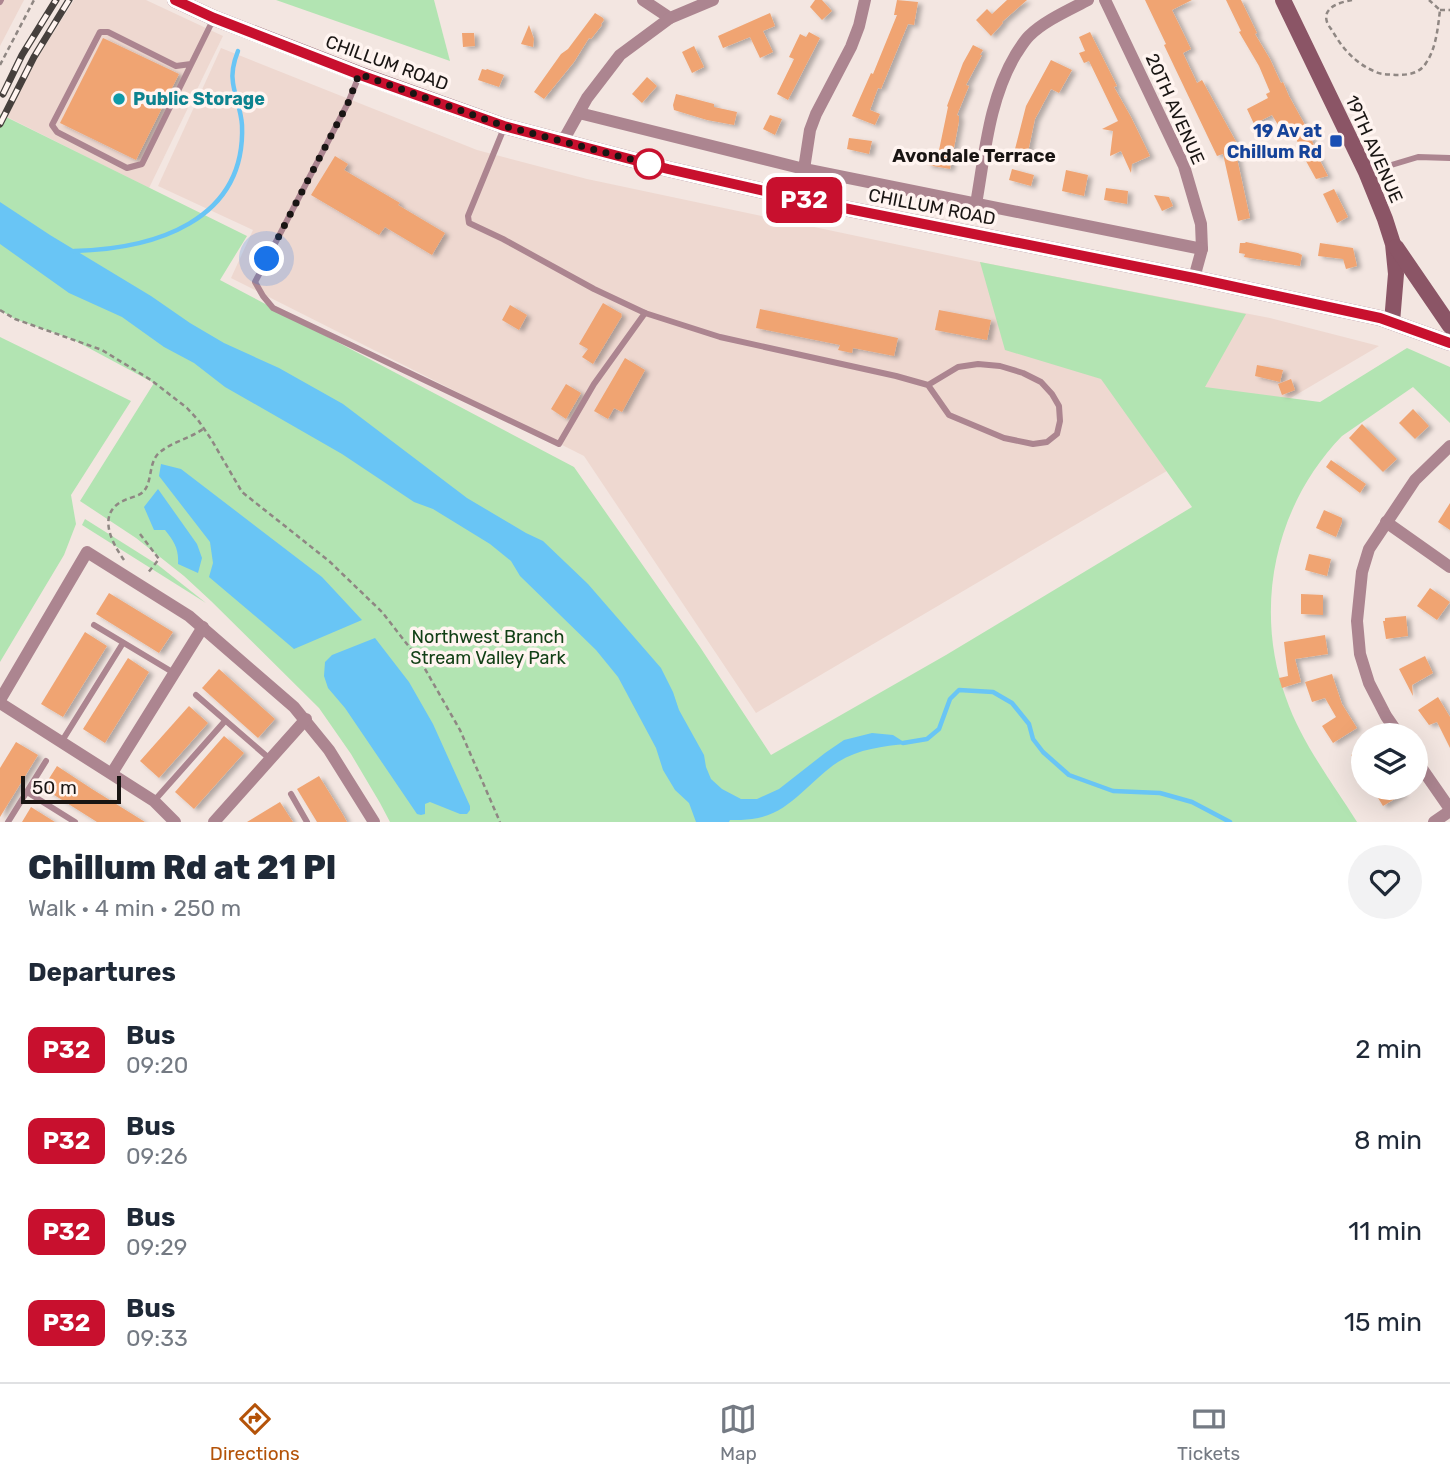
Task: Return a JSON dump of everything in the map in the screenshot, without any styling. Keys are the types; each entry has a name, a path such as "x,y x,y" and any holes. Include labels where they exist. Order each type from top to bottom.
{"main road":[{"name":"CHILLUM ROAD","path":"175,0 214,18 359,74 504,126 668,169 799,199 1194,278 1392,322 1450,343"},
{"name":"19TH AVENUE","path":"1283,0 1366,172 1393,244 1396,274 1392,322"},
{"path":"1393,244 1450,326"}],"street":[{"path":"643,0 670,18"},
{"path":"563,141 587,99 620,55 670,18 713,0"},
{"path":"804,169 810,130 859,26 865,0"},
{"path":"976,204 993,111 1000,84 1009,67 1028,36 1055,17 1088,0"},
{"name":"20TH AVENUE","path":"1105,0 1184,166 1201,224 1202,249 1194,278"},
{"name":"CHILLUM ROAD","path":"579,113 804,169 1202,249"},
{"path":"1391,723 1370,683 1360,654 1357,621 1362,572 1369,549 1415,480 1450,446"},
{"path":"1386,522 1450,567"},
{"path":"175,822 154,801 0,702 87,552 189,616 295,707 329,750 374,822"},
{"path":"112,773 203,627"},
{"path":"214,822 306,719"},
{"path":"1428,778 1450,810 1434,822"}],"lane":[{"path":"191,64 176,66 108,32 100,32 52,125 57,132 116,164 127,168 142,164 214,18"},
{"path":"359,74 348,103 255,282 273,308 559,444 594,384 645,313"},
{"path":"504,126 468,216 469,223 645,313 720,337 928,385 949,415 1004,438 1033,444 1048,442 1057,435 1059,406 1041,382 1023,373 1000,366 968,365 958,367 928,385"},
{"path":"1366,172 1418,157 1450,158"},
{"path":"94,625 174,673"},
{"path":"62,741 123,643"},
{"path":"196,695 270,760"},
{"path":"154,801 225,722"},
{"path":"8,822 46,761"},
{"path":"27,792 75,822"},
{"path":"291,794 307,822"}],"path":[{"path":"0,65 34,0"},
{"path":"1352,0 1340,2 1331,8 1326,21 1342,47 1354,59 1378,73 1406,75 1416,73 1426,65 1434,43 1440,10"},
{"path":"1429,0 1440,10 1450,10"},
{"path":"0,310 102,350 151,380 187,408 204,428 242,492 329,561 382,612 421,662 460,730 500,822"},
{"path":"132,565 115,548 111,537 108,521 112,510 122,501 143,492 158,454 204,428"},
{"path":"140,534 159,559 148,575 140,570"}],"shaded area":[{"path":"0,0 24,0 0,46"},
{"path":"74,0 146,0 223,36 149,188 7,117 38,57"},
{"path":"221,48 477,150 587,179 980,262 1270,318 1379,346 756,713 584,456 231,278 253,230 158,186"}],"green space":[{"path":"276,0 434,0 450,61"},
{"name":"Northwest Branch Stream Valley Park","path":"0,114 247,236 220,280 574,467 700,647 771,755 946,655 1192,507 1101,379 1005,350 980,262 1246,314 1205,387 1320,402 1407,348 1450,367 1450,423 1413,387 1342,436 1319,463 1300,493 1286,525 1276,559 1271,628 1276,663 1286,698 1308,746 1357,822 390,822 351,754 319,708 184,576 136,538 80,501 154,383 72,339 15,319 0,310"},
{"path":"0,337 131,401 71,495 76,524 64,555 0,662"},
{"path":"85,519 158,565 206,603 82,525"}],"water":[{"path":"0,202 190,323 343,404 467,498 543,541 588,584 661,668 679,710 704,755 711,779 722,789 741,799 757,799 779,789 844,740 872,733 893,735 907,744 871,749 838,762 788,804 765,816 729,822 696,822 689,803 675,790 663,770 656,748 618,677 596,650 520,576 511,561 490,544 433,509 414,502 342,454 225,387 194,363 164,347 122,317 69,293 0,244"},
{"path":"161,464 181,469 322,577 362,620 294,649 209,577 213,563 210,542 159,476"},
{"path":"158,489 197,544 202,558 198,573 178,564 175,546 165,530 154,530 144,507"},
{"path":"375,638 409,682 433,724 470,806 467,814 460,814 430,802 425,804 425,814 417,814 345,708 328,688 324,676 325,662 332,655"}],"building":[{"path":"815,0 822,0 832,11 822,20 810,7"},
{"path":"897,0 918,2 914,25 908,24 870,110 880,114 875,125 852,116 897,15 894,15"},
{"path":"1007,0 1027,0 1002,22 991,36 976,20 987,9 992,14"},
{"path":"1145,0 1192,0 1172,10 1191,49 1183,53 1197,83 1202,80 1239,147 1235,149 1250,218 1238,221 1223,154 1217,156"},
{"path":"1226,0 1241,0 1257,33 1255,34 1281,83 1283,82 1328,176 1316,179 1292,129 1283,133 1272,115 1254,124 1247,109 1268,98 1266,94 1270,92"},
{"path":"595,13 603,18 602,25 591,39 589,38 574,62 544,99 534,92"},
{"path":"770,13 775,26 763,31 773,52 760,58 750,37 723,48 718,36"},
{"path":"529,25 534,39 533,47 521,44"},
{"path":"809,32 820,38 788,100 777,94 794,59 789,57 800,34 806,37"},
{"path":"1090,32 1117,86 1114,87 1150,156 1132,164 1131,173 1121,151 1110,156 1113,131 1102,129 1118,121 1089,61 1084,63 1079,53 1085,51 1079,37"},
{"path":"462,33 474,33 475,46 463,47"},
{"name":"Public Storage","path":"103,38 179,74 136,160 60,123"},
{"path":"973,45 983,50 966,85 969,86 957,115 959,121 950,169 927,165 929,153 938,155 947,106 963,63"},
{"path":"694,46 704,67 692,73 682,52"},
{"path":"1051,60 1072,70 1059,93 1051,89 1035,119 1028,152 1015,149 1026,106"},
{"path":"482,69 504,75 499,87 478,80"},
{"path":"647,77 657,86 642,103 632,94"},
{"path":"676,94 737,112 734,125 674,110"},
{"path":"770,115 782,119 775,135 763,129"},
{"path":"849,138 872,141 869,154 847,149"},
{"path":"335,156 348,164 344,170 445,233 432,255 385,227 379,235 311,195"},
{"path":"1012,169 1034,175 1031,186 1009,180"},
{"path":"1066,170 1088,175 1084,196 1062,191"},
{"path":"1106,188 1128,191 1127,204 1104,200"},
{"path":"1334,189 1348,217 1337,223 1323,194"},
{"path":"1154,195 1169,197 1173,206 1162,211"},
{"path":"1240,243 1298,253 1302,255 1300,266 1244,257 1245,254 1239,253"},
{"path":"1320,243 1353,248 1357,266 1346,269 1343,259 1318,256"},
{"path":"603,303 622,316 593,364 582,357 588,349 579,344"},
{"path":"510,305 527,315 519,330 502,320"},
{"path":"760,309 898,338 894,356 853,348 852,353 838,350 840,345 756,328"},
{"path":"939,310 991,320 987,340 935,330"},
{"path":"625,358 645,370 622,412 614,408 608,419 594,411"},
{"path":"1257,365 1283,370 1280,382 1255,376"},
{"path":"1291,379 1295,390 1282,395 1278,384"},
{"path":"566,384 581,393 566,419 551,409"},
{"path":"1413,409 1429,426 1415,439 1399,423"},
{"path":"1362,424 1397,459 1383,472 1349,438"},
{"path":"1331,460 1366,484 1360,493 1326,467"},
{"path":"1450,503 1450,530 1438,522"},
{"path":"1324,510 1342,518 1336,537 1316,528"},
{"path":"1309,554 1331,559 1327,576 1305,570"},
{"path":"1430,588 1450,602 1437,620 1417,606"},
{"path":"109,593 173,632 159,653 96,614"},
{"path":"1301,594 1323,595 1323,615 1301,614"},
{"path":"1406,616 1408,636 1386,639 1383,621 1385,618"},
{"path":"85,632 107,646 63,717 41,704"},
{"path":"1325,635 1328,654 1295,659 1301,682 1282,688 1279,678 1288,676 1284,642"},
{"path":"1425,656 1433,673 1412,685 1413,696 1399,669"},
{"path":"128,658 149,672 105,743 83,729"},
{"path":"219,669 275,719 258,738 202,688"},
{"path":"1332,674 1342,704 1354,723 1351,723 1351,732 1333,743 1322,726 1336,717 1325,698 1312,702 1305,682"},
{"path":"1438,697 1450,717 1450,748 1437,722 1429,725 1418,710"},
{"path":"189,706 208,723 159,778 140,761"},
{"path":"224,736 244,753 194,809 175,792"},
{"path":"16,742 38,755 0,817 0,768"},
{"path":"57,766 145,822 97,822 43,788"},
{"path":"319,776 347,822 317,822 297,789"},
{"path":"1379,800 1393,800 1383,806"},
{"path":"280,802 293,822 247,822 270,808"},
{"path":"31,807 55,822 22,822"}],"waterway":[{"path":"74,251 134,244 163,236 189,224 211,207 229,185 239,158 242,125 232,75 238,51"},
{"path":"903,743 927,739 939,729 950,699 959,690 993,692 1012,703 1029,724 1033,739 1043,752 1069,775 1113,791 1160,793 1192,802 1230,822"}],"railway":[{"path":"3,94 22,55 56,0"},
{"path":"0,124 34,57 69,0"}],"bus line":[{"name":"P32","path":"175,0 363,76 504,126 668,169 799,199 1380,318 1450,343"}],"place":[{"name":"Public Storage","path":"119,99"},
{"name":"19 Av at Chillum Rd","path":"1336,141"}],"district":[{"name":"Avondale Terrace","path":"974,155"}],"route":[{"path":"267,259 348,103 359,74 504,126 649,164"}]}
